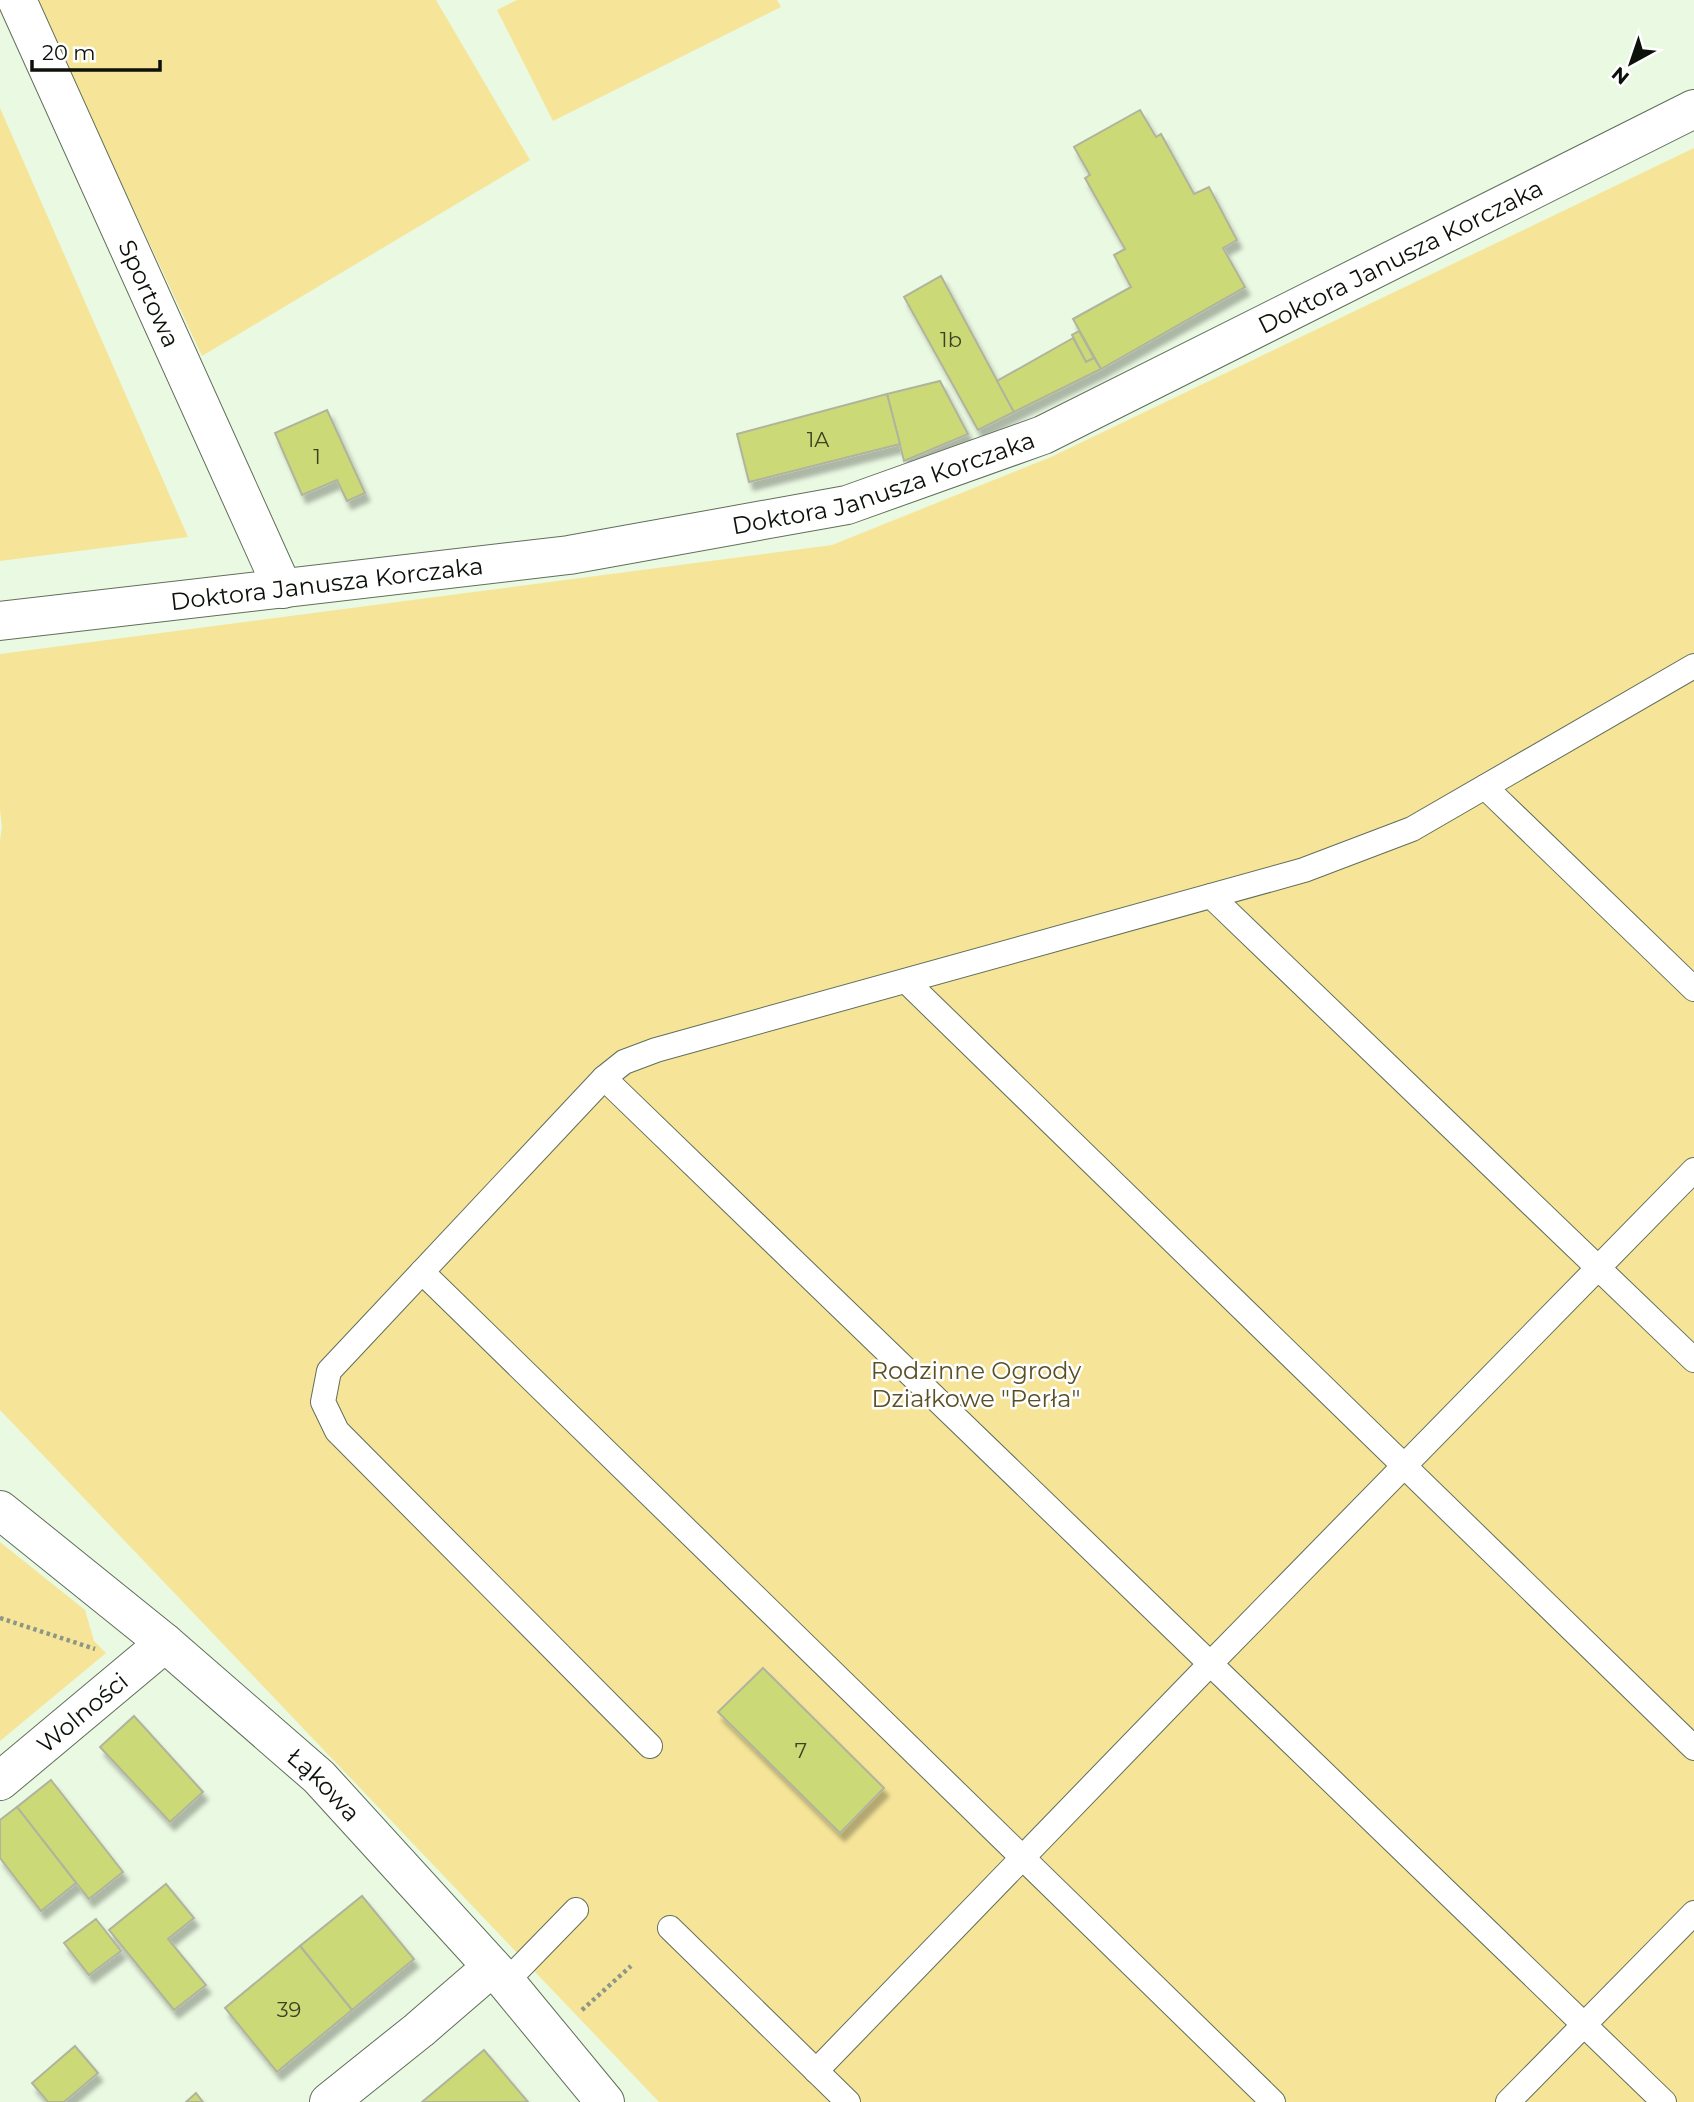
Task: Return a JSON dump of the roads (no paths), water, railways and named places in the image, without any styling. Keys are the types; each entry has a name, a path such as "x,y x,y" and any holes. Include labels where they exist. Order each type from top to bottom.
{"street":[{"name":"Sportowa","path":"16,0 283,589"},
{"name":"Doktora Janusza Korczaka","path":"0,621 569,555 847,505 1043,435 1694,109"},
{"name":"Łąkowa","path":"0,1510 165,1643 319,1777 499,1975 605,2102"},
{"name":"Wolności","path":"0,1781 165,1643"},
{"path":"329,2102 419,2030 499,1975"}],"lane":[{"path":"650,1746 337,1431 323,1402 329,1371 604,1078 624,1062 656,1050 1304,870 1412,829 1694,666"},
{"path":"1485,787 1694,989"},
{"path":"1210,896 1694,1360"},
{"path":"906,981 1694,1748"},
{"path":"604,1078 1664,2102"},
{"path":"816,2071 1694,1170"},
{"path":"422,1272 1273,2102"},
{"path":"499,1975 576,1910"},
{"path":"1508,2102 1694,1913"},
{"path":"670,1928 848,2102"}],"park label":[{"name":"Rodzinne Ogrody Działkowe \"Perła\"","path":"976,1384"}]}
